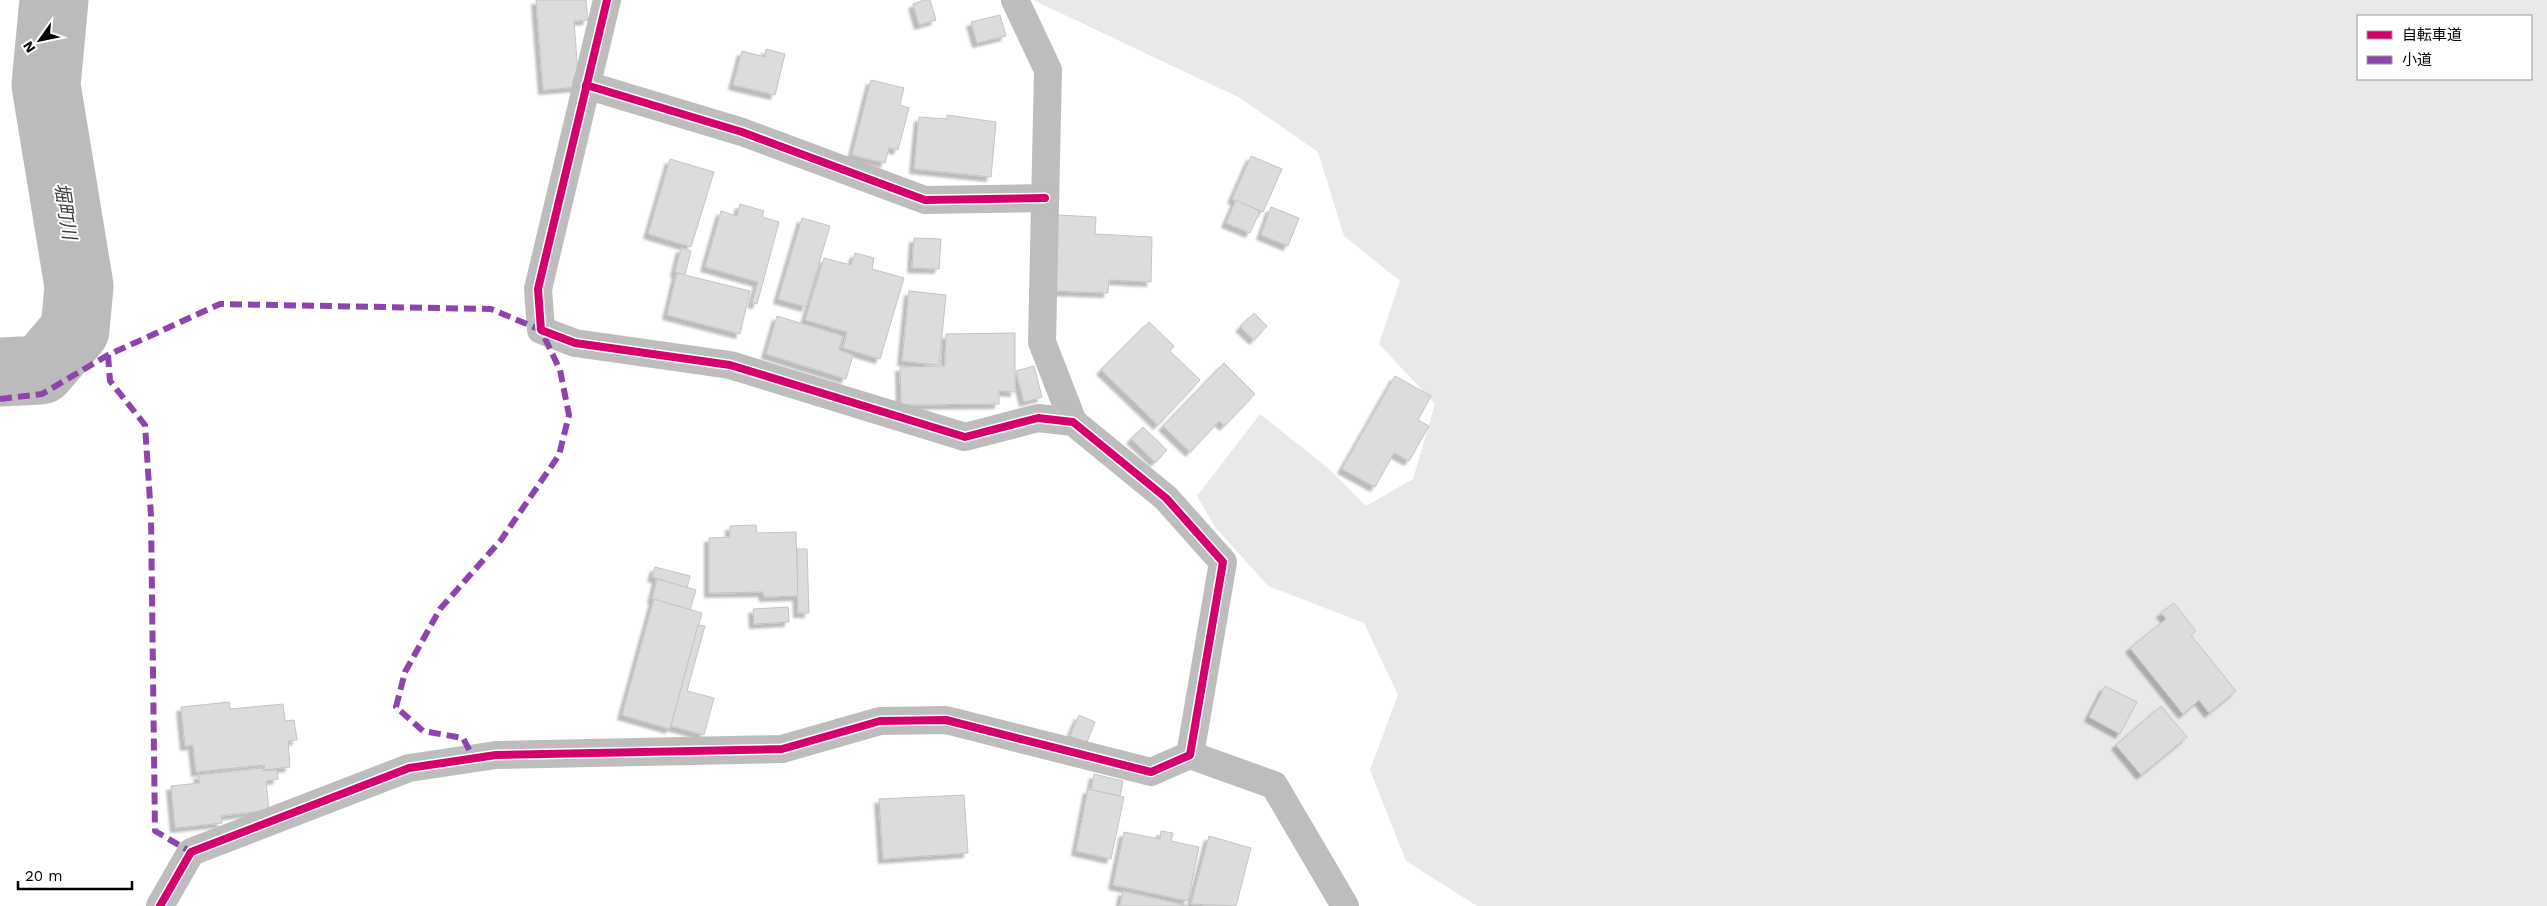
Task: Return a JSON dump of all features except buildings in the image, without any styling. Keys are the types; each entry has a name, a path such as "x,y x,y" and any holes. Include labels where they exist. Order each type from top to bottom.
{"street":[{"path":"607,0 538,289 541,330 575,344 730,365 965,437 1038,418 1073,422"},
{"path":"1014,0 1048,70 1042,342 1073,422 1166,498 1223,562 1190,755"},
{"path":"586,85 742,132 925,200 1045,198"},
{"path":"160,906 191,852 409,768 496,755 782,749 880,720 946,720 1150,772 1190,755 1274,785 1345,906"}],"shaded area":[{"path":"1033,0 2547,0 2547,906 1477,906 1406,861 1370,770 1398,695 1364,623 1268,586 1215,527 1197,496 1260,414 1328,468 1366,506 1413,479 1435,404 1379,344 1400,281 1344,236 1318,152 1240,98"}],"waterway":[{"name":"堀町川","path":"0,372 41,370 75,330 79,286 46,85 54,0"}],"marked path":[{"path":"0,399 42,394 108,355 220,304 491,309 541,330 560,370 569,415 559,455 501,540 440,609 405,672 396,707 423,731 463,738 474,759"},
{"path":"108,355 110,381 145,425 151,516 155,831 191,852"}],"cycle path":[{"path":"160,906 191,852 409,768 496,755 782,749 880,721 946,720 1151,772 1190,755 1223,562 1166,498 1073,422 1038,418 965,437 730,365 575,343 541,330 538,289 607,0"},
{"path":"586,85 742,132 925,200 1045,198"}]}
